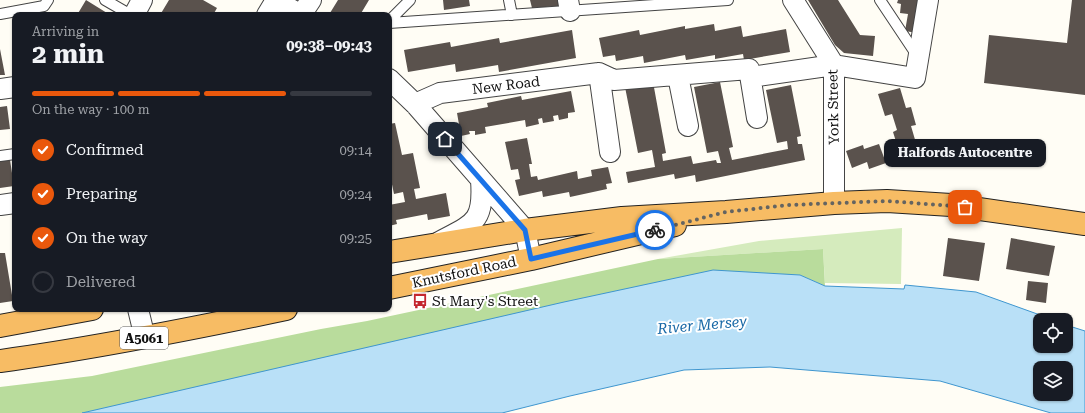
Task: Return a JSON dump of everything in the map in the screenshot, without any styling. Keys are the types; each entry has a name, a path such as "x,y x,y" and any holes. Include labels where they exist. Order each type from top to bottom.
{"highway":[{"name":"Knutsford Road","path":"392,251 525,230 622,218 726,212 834,203 888,201 951,206 1085,224"},
{"name":"Knutsford Road","path":"392,287 531,259 726,212"},
{"path":"0,326 48,313 59,312"},
{"name":"A5061","path":"0,361 67,352 145,338 271,312"}],"street":[{"path":"136,12 142,0"},
{"path":"269,12 276,0 296,12"},
{"path":"303,12 311,0"},
{"name":"York Street","path":"792,0 834,65 834,203"},
{"path":"756,118 751,77 834,65 915,78 928,0"},
{"name":"New Road","path":"415,104 440,94 599,73 614,80 678,76 749,69 751,77"},
{"path":"599,73 610,152"},
{"path":"678,76 688,126"},
{"path":"392,82 415,104 525,230 531,259"},
{"path":"0,89 12,87"},
{"path":"436,244 466,228 478,216 482,203 481,180"},
{"path":"0,205 12,203"},
{"path":"139,312 145,338"}],"lane":[{"path":"0,14 44,6 48,0"},
{"path":"105,0 125,12"},
{"path":"392,19 410,0"},
{"path":"509,0 512,15"},
{"path":"392,22 512,15 569,5 728,0"},
{"path":"880,0 919,59"},
{"path":"0,156 12,154"}],"green space":[{"path":"902,228 901,284 825,283 823,249 658,259 759,241"},
{"path":"823,249 825,286 800,275 82,413 0,413 0,387 92,376 367,321 658,259"}],"water":[{"name":"River Mersey","path":"713,270 800,275 825,286 904,289 905,285 976,292 1034,313 1033,313 1033,353 1073,353 1073,327 1085,331 1085,413 1051,413 940,381 770,367 684,370 502,413 82,413 564,302"}],"building":[{"path":"86,0 105,12 79,12"},
{"path":"169,0 203,0 217,8 215,12 162,12"},
{"path":"338,0 369,0 362,12 331,12"},
{"path":"443,0 469,0 470,6 444,10"},
{"path":"530,0 558,0 559,6 532,8"},
{"path":"808,0 838,0 860,35 875,36 873,56 844,53 835,45"},
{"path":"898,0 922,0 917,33 905,31 908,14 900,13 901,4 897,3"},
{"path":"1072,0 1085,0 1085,95 984,83 989,35 1067,43"},
{"path":"714,24 715,31 741,26 743,37 786,29 790,52 744,60 743,54 715,59 715,55 686,60 685,55 644,63 643,56 616,61 615,55 603,57 599,38 639,30 640,35 685,26 685,29"},
{"path":"572,30 576,58 499,72 498,65 456,72 455,64 408,72 404,50 450,42 451,47 499,38 500,43"},
{"path":"0,49 5,75 0,75"},
{"path":"653,82 666,153 662,154 663,161 691,156 693,164 716,160 717,163 721,163 718,151 707,153 694,87 720,82 733,147 729,148 732,160 788,149 787,141 777,143 766,90 791,85 801,136 797,137 798,144 802,144 805,160 696,182 695,175 675,179 674,174 628,183 626,172 655,167 652,150 638,153 625,87"},
{"path":"900,88 906,108 911,107 916,125 911,126 916,143 909,145 914,161 896,167 890,150 898,148 893,132 897,130 892,114 885,116 878,94"},
{"path":"571,91 575,112 568,113 568,118 559,120 558,115 553,116 554,121 543,123 542,118 538,119 539,124 526,127 525,120 485,127 486,133 475,135 475,131 469,131 470,134 461,136 457,113 488,107 487,103 521,96 522,100"},
{"path":"7,106 10,129 0,130 0,107"},
{"path":"395,123 402,155 413,153 420,188 414,189 416,199 446,193 450,216 428,220 427,214 396,220 397,224 392,225 392,204 405,202 403,192 394,194 392,184 392,124"},
{"path":"527,138 532,164 529,164 531,177 537,176 538,180 577,171 578,179 592,176 591,170 608,167 612,183 606,184 607,189 570,197 569,192 543,197 542,191 519,196 515,180 520,179 518,169 511,170 505,142"},
{"path":"879,144 886,163 869,169 867,162 852,168 846,151 863,145 864,149"},
{"path":"10,160 12,186 0,188 0,161"},
{"path":"948,238 985,243 979,281 943,276"},
{"path":"1011,238 1055,246 1049,276 1006,269"},
{"path":"0,253 5,253 12,301 0,303"},
{"path":"1028,281 1048,283 1046,303 1026,300"}],"way so far":[{"path":"655,230 726,212 788,205 888,201 965,207"}],"place":[{"name":"Halfords Autocentre","path":"965,207"},
{"name":"St Mary's Street","path":"420,301"}],"route":[{"path":"445,139 525,230 531,259 655,230"}]}
